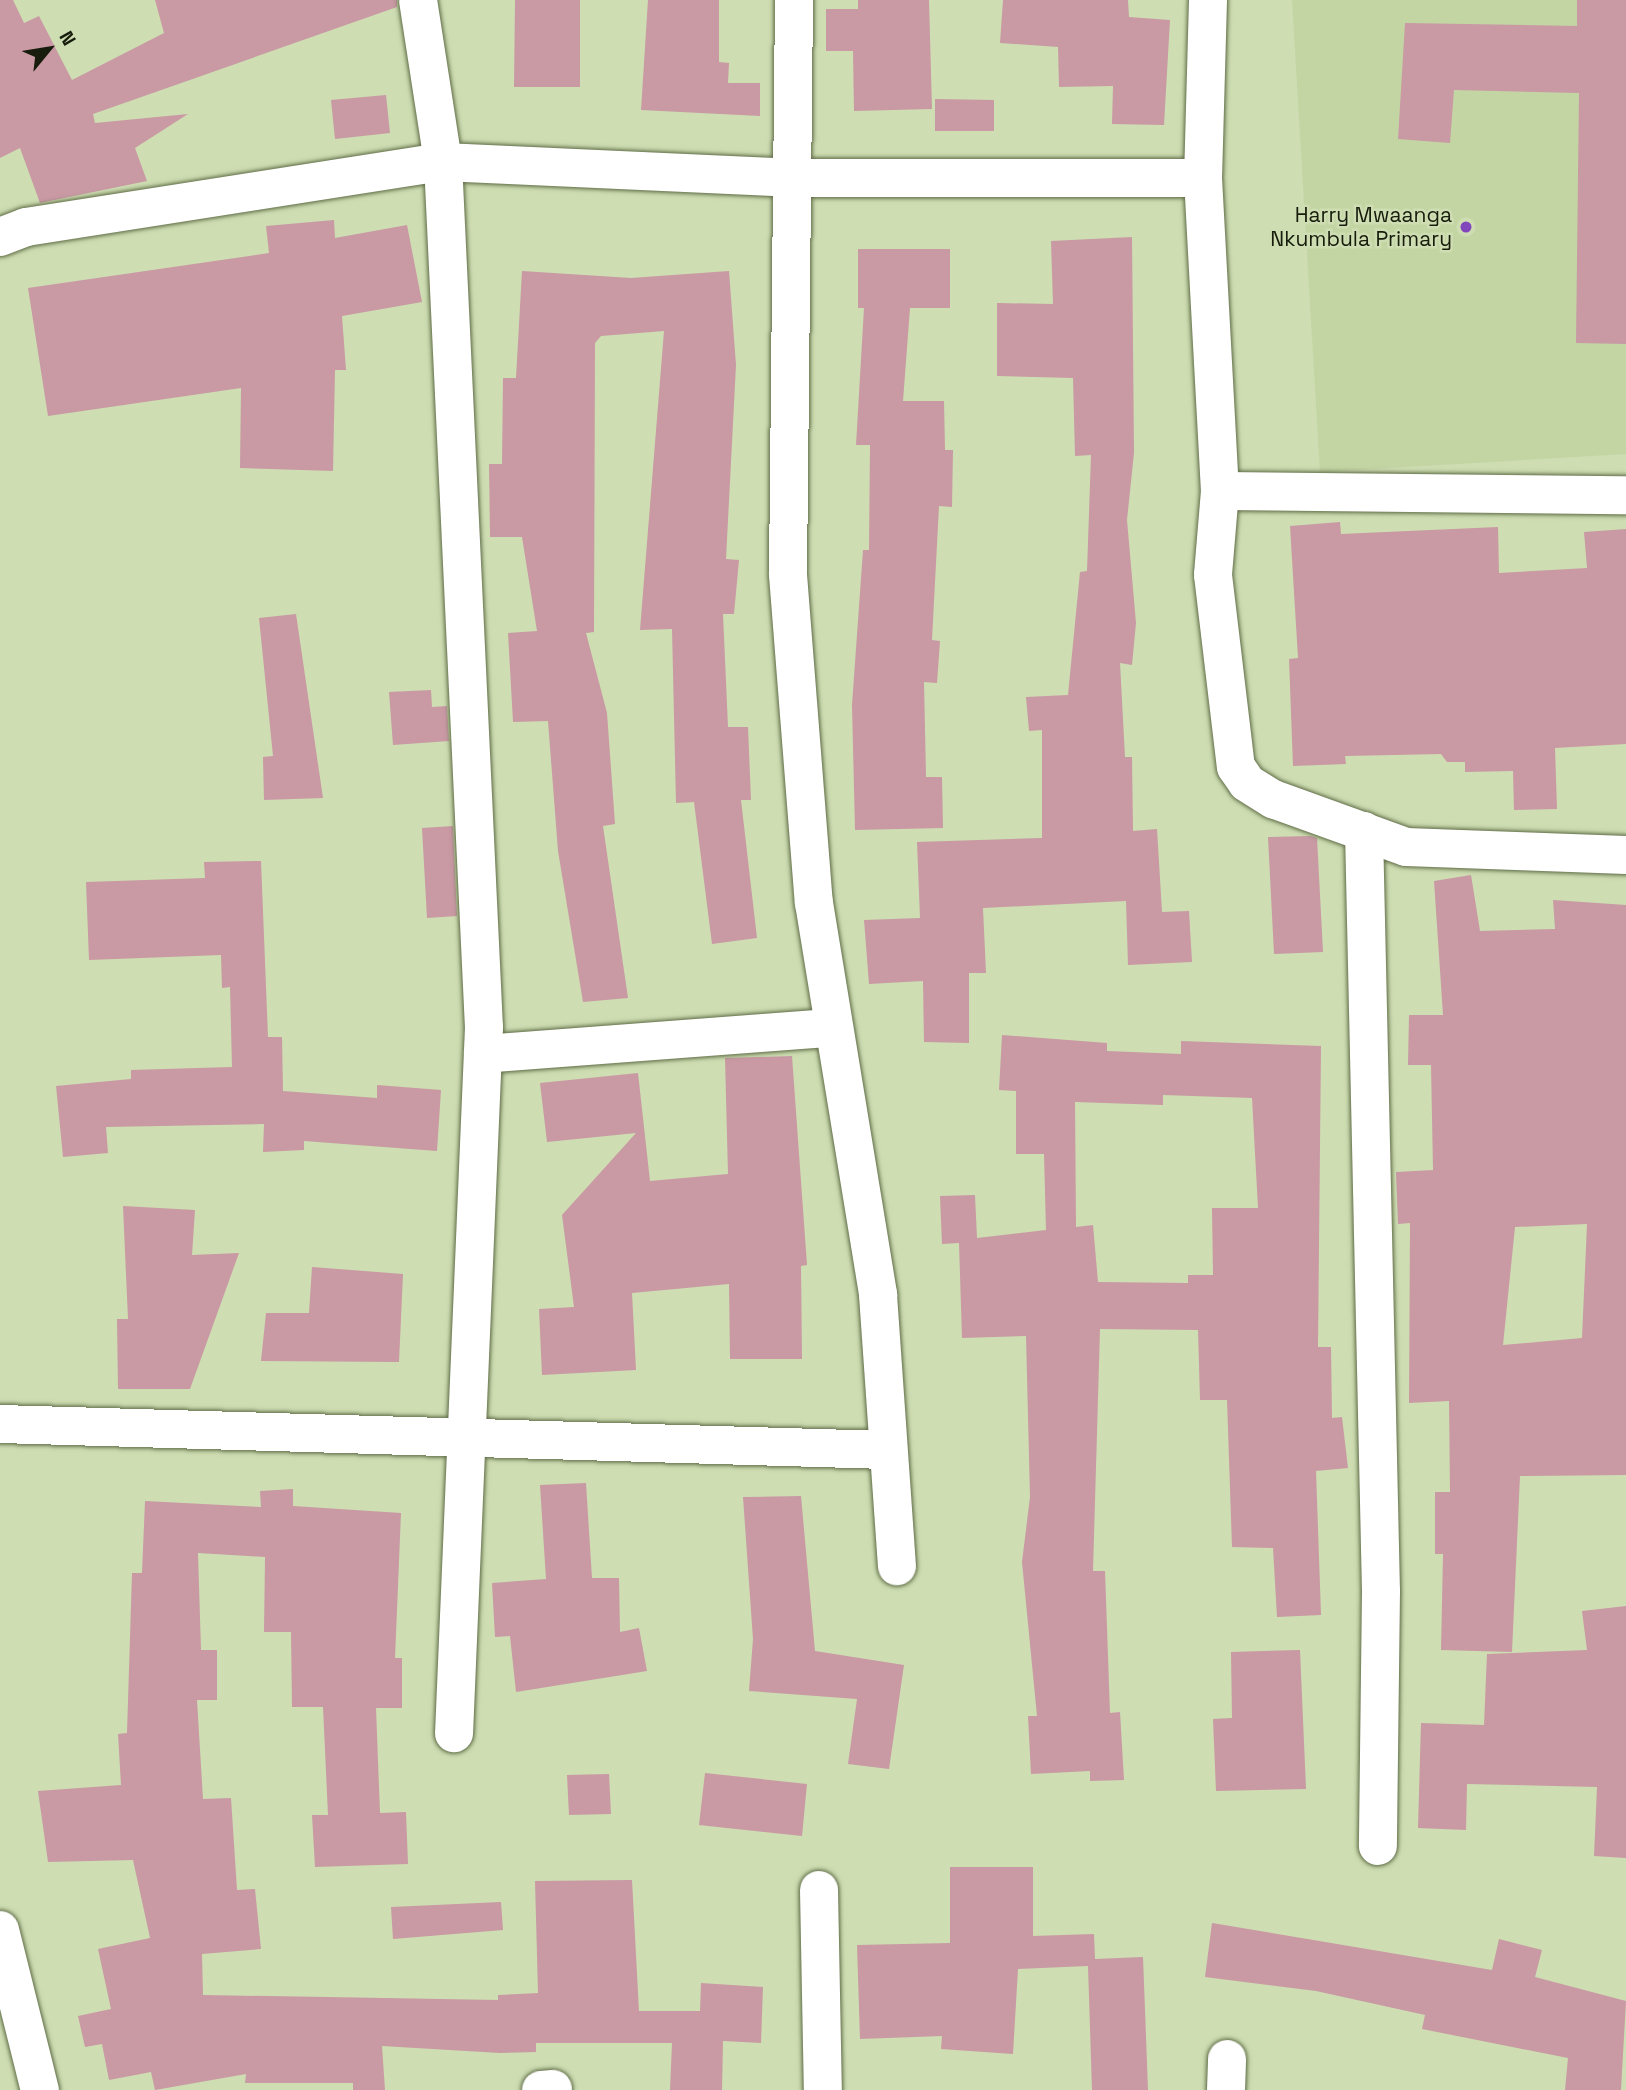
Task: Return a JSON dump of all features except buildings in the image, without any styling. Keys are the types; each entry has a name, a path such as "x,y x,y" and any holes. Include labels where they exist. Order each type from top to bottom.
{"street":[{"path":"418,0 443,162 483,1054 454,1733"},
{"path":"794,0 796,178 789,575 814,903 831,1028 878,1295 897,1566"},
{"path":"1208,0 1203,178 1220,491 1213,575 1236,767 1247,783 1273,799 1406,847 1626,855"},
{"path":"0,237 26,227 443,162 796,178 1203,178"},
{"path":"1220,491 1626,495"},
{"path":"1364,831 1381,1591 1378,1846"},
{"path":"483,1054 831,1028"},
{"path":"0,1424 467,1439 664,1438 887,1450"},
{"path":"819,1890 823,2090"},
{"path":"0,1930 40,2090"}],"shaded area":[{"name":"Harry Mwaanga Nkumbula Primary","path":"1292,0 1626,0 1626,454 1320,472"}],"place":[{"name":"Harry Mwaanga Nkumbula Primary","path":"1466,227"}]}
